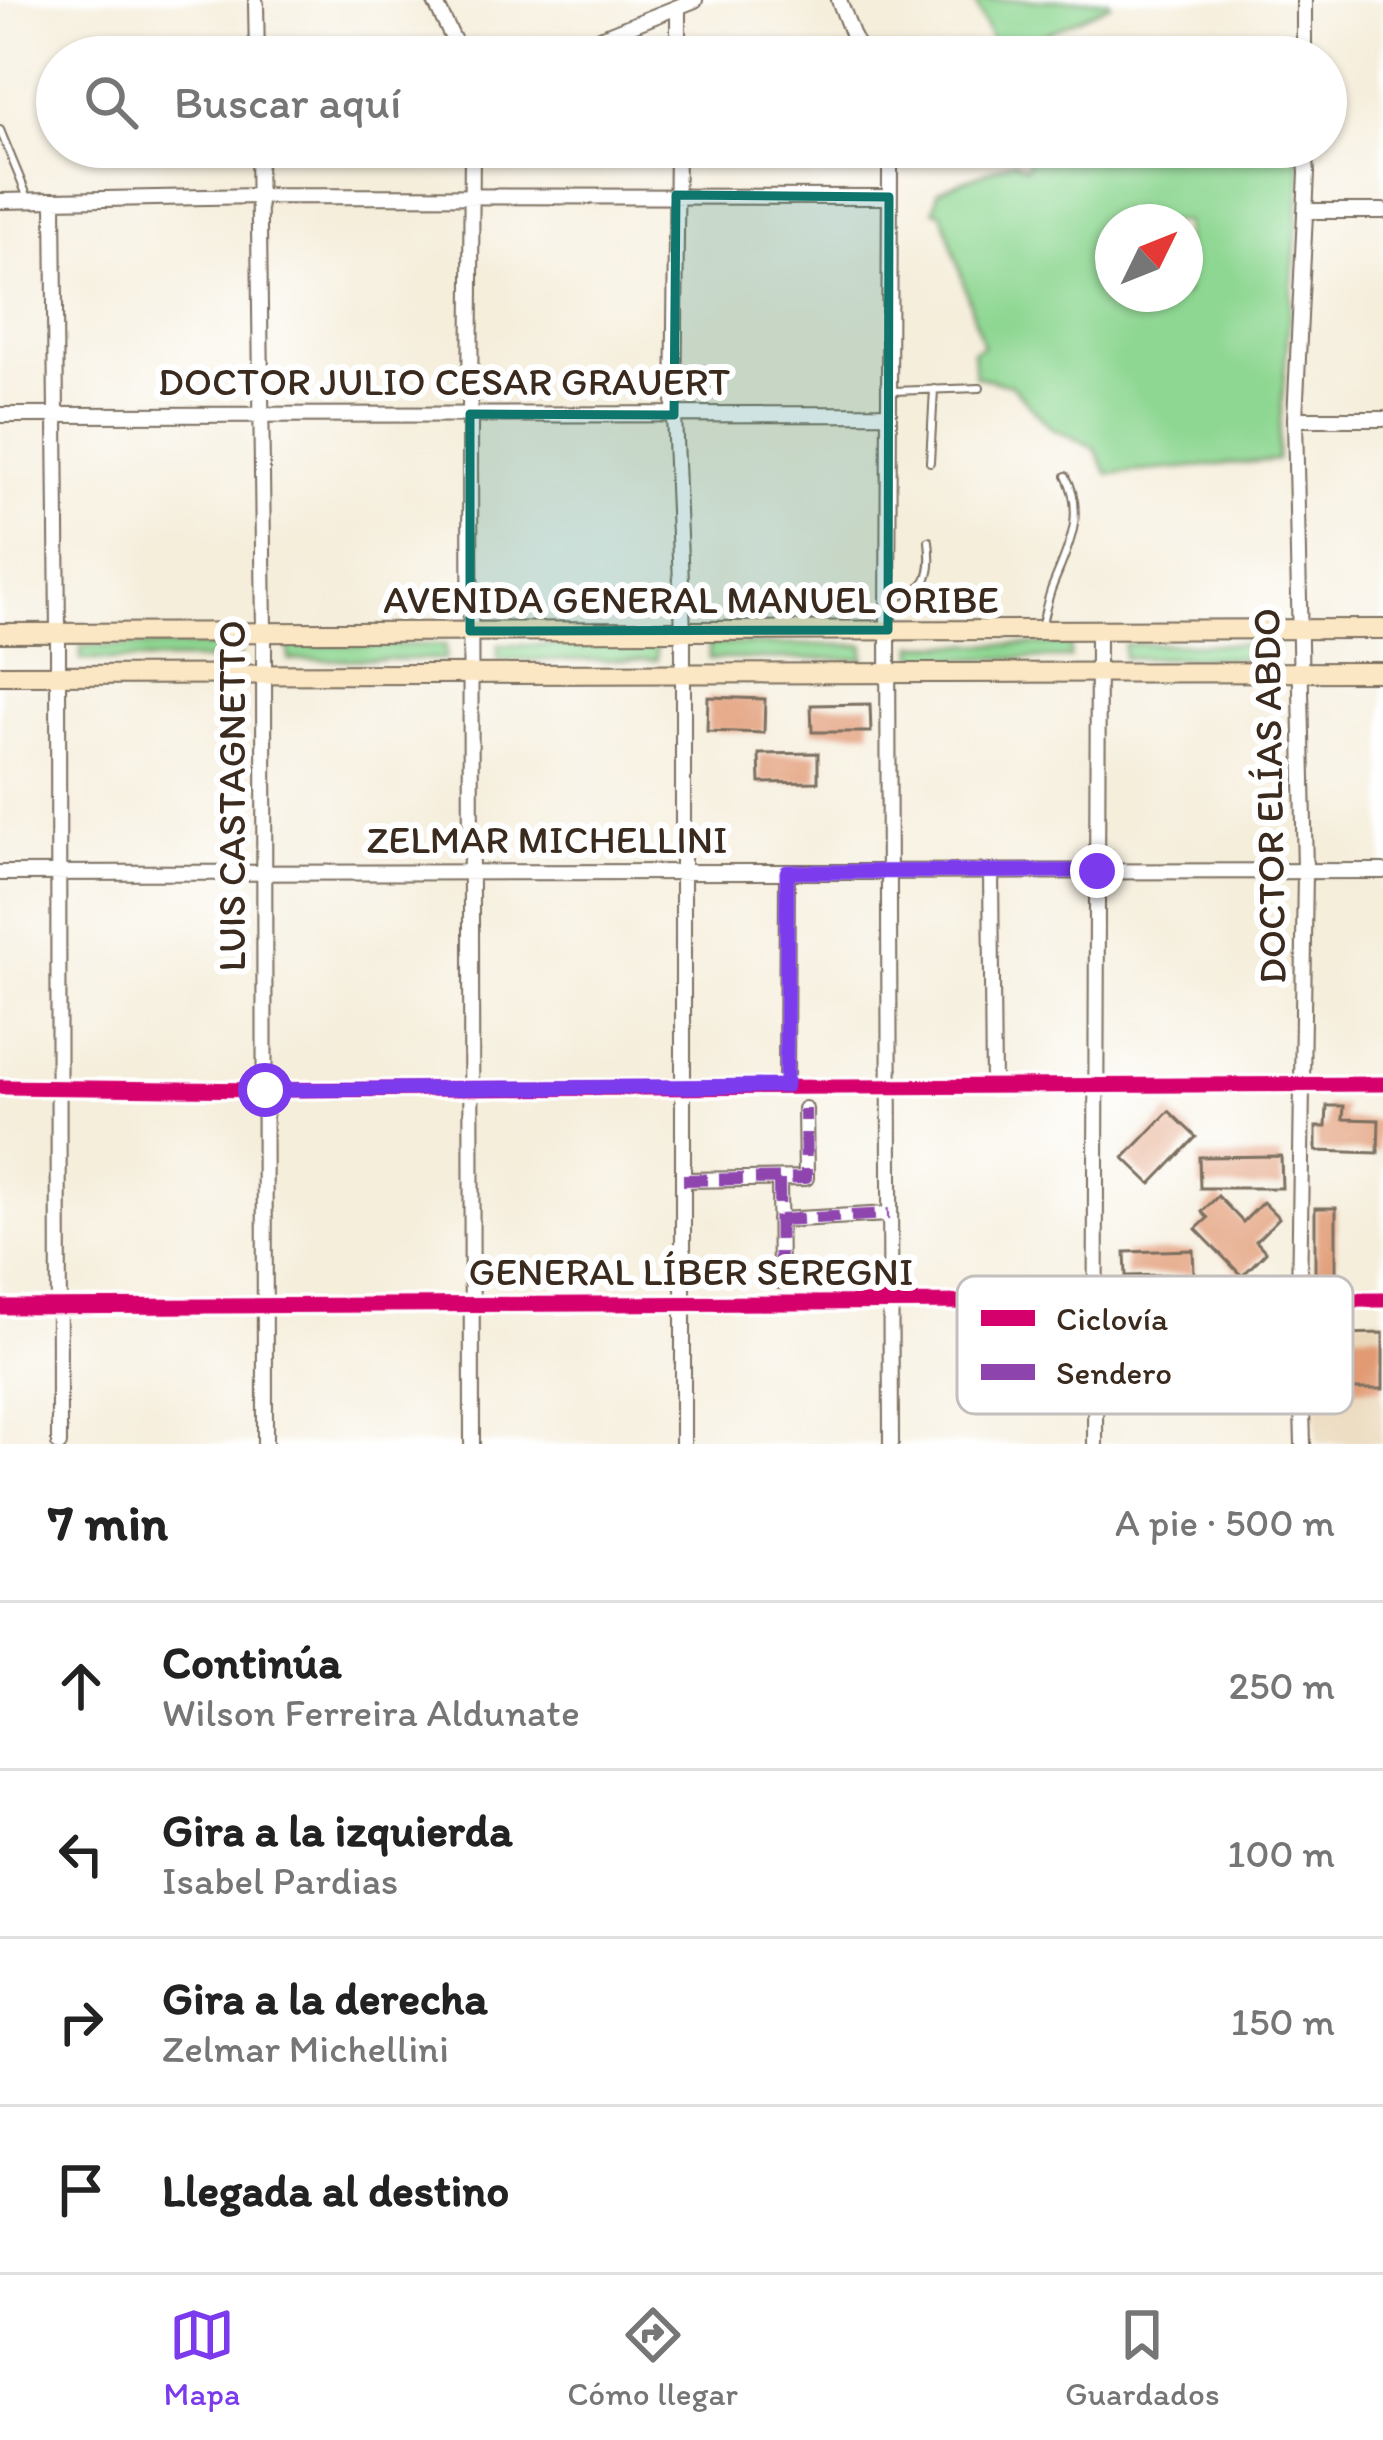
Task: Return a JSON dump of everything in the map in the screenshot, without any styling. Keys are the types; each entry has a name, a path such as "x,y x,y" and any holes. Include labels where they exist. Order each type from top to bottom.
{"main road":[{"name":"AVENIDA GENERAL MANUEL ORIBE","path":"0,633 1383,629"},
{"name":"AVENIDA GENERAL MANUEL ORIBE","path":"0,675 1383,672"}],"street":[{"path":"434,0 452,36"},
{"path":"605,36 695,0"},
{"path":"839,0 853,36"},
{"path":"1304,0 1304,36"},
{"path":"256,3 257,36"},
{"path":"678,7 678,36"},
{"name":"LUIS CASTAGNETTO","path":"258,168 265,1444"},
{"path":"472,168 472,1444"},
{"path":"677,168 674,415 685,871 683,1444"},
{"path":"890,168 891,1444"},
{"name":"DOCTOR ELÍAS ABDO","path":"1300,1276 1305,870 1295,418 1307,168"},
{"path":"0,202 259,196 889,196"},
{"path":"54,202 59,1444"},
{"path":"1305,211 1383,211"},
{"name":"DOCTOR JULIO CESAR GRAUERT","path":"0,415 888,414"},
{"path":"1295,418 1383,419"},
{"path":"1097,1276 1098,632"},
{"name":"ZELMAR MICHELLINI","path":"0,873 1383,871"},
{"path":"786,1086 787,872"},
{"path":"991,872 993,1086"},
{"path":"0,1087 1383,1084"},
{"path":"683,1180 806,1178 805,1109"},
{"path":"779,1180 780,1281"},
{"path":"779,1220 889,1214"},
{"name":"GENERAL LÍBER SEREGNI","path":"1353,1300 1383,1300"},
{"name":"GENERAL LÍBER SEREGNI","path":"0,1307 957,1302"},
{"path":"1095,1414 1095,1444"},
{"name":"DOCTOR ELÍAS ABDO","path":"1302,1414 1303,1444"}],"lane":[{"path":"0,130 30,202"},
{"path":"888,391 980,388"},
{"path":"930,462 934,389"},
{"path":"1040,632 1074,524 1075,493 1066,476"},
{"path":"888,599 912,593 926,582 932,567 929,541"}],"highlighted area":[{"path":"676,195 889,197 888,630 470,631 470,414 674,415"}],"shaded area":[{"path":"1353,1317 1383,1317 1383,1444 1317,1444 1317,1414 1353,1414"}],"green space":[{"path":"974,0 1108,0 1110,4 1042,36 990,36"},
{"path":"996,168 1300,168 1277,460 1108,474 1094,447 1052,429 1011,385 975,376 973,351 983,346 942,213 934,211 938,191"},
{"path":"709,644 864,645 864,659 709,659"},
{"path":"1070,644 1070,658 915,659 915,645"},
{"path":"1124,644 1276,644 1276,658 1124,658"},
{"path":"289,645 445,645 445,659 289,660"},
{"path":"498,645 656,645 657,660 498,660"},
{"path":"81,646 239,646 239,660 81,660"}],"building":[{"path":"708,697 765,699 764,733 707,731"},
{"path":"870,704 871,732 812,732 811,705"},
{"path":"818,753 818,782 760,783 759,754"},
{"path":"1327,1106 1344,1106 1343,1119 1379,1120 1378,1153 1316,1151 1316,1127 1326,1127"},
{"path":"1169,1111 1196,1137 1151,1184 1124,1158"},
{"path":"1281,1156 1282,1188 1200,1188 1199,1157"},
{"path":"1218,1196 1243,1222 1263,1202 1279,1218 1256,1241 1266,1252 1242,1276 1196,1229 1208,1218 1202,1212"},
{"path":"1315,1208 1336,1208 1336,1276 1315,1276"},
{"path":"1193,1250 1194,1274 1126,1276 1125,1252"},
{"path":"1383,1333 1383,1389 1353,1389 1353,1334"}],"marked path":[{"path":"683,1180 806,1178 805,1109"},
{"path":"779,1180 780,1281"},
{"path":"779,1220 889,1214"}],"cycle path":[{"path":"0,1087 1383,1084"},
{"path":"1353,1300 1383,1300"},
{"path":"0,1307 957,1302"}],"route":[{"path":"265,1090 786,1086 787,872 1097,871"}]}
